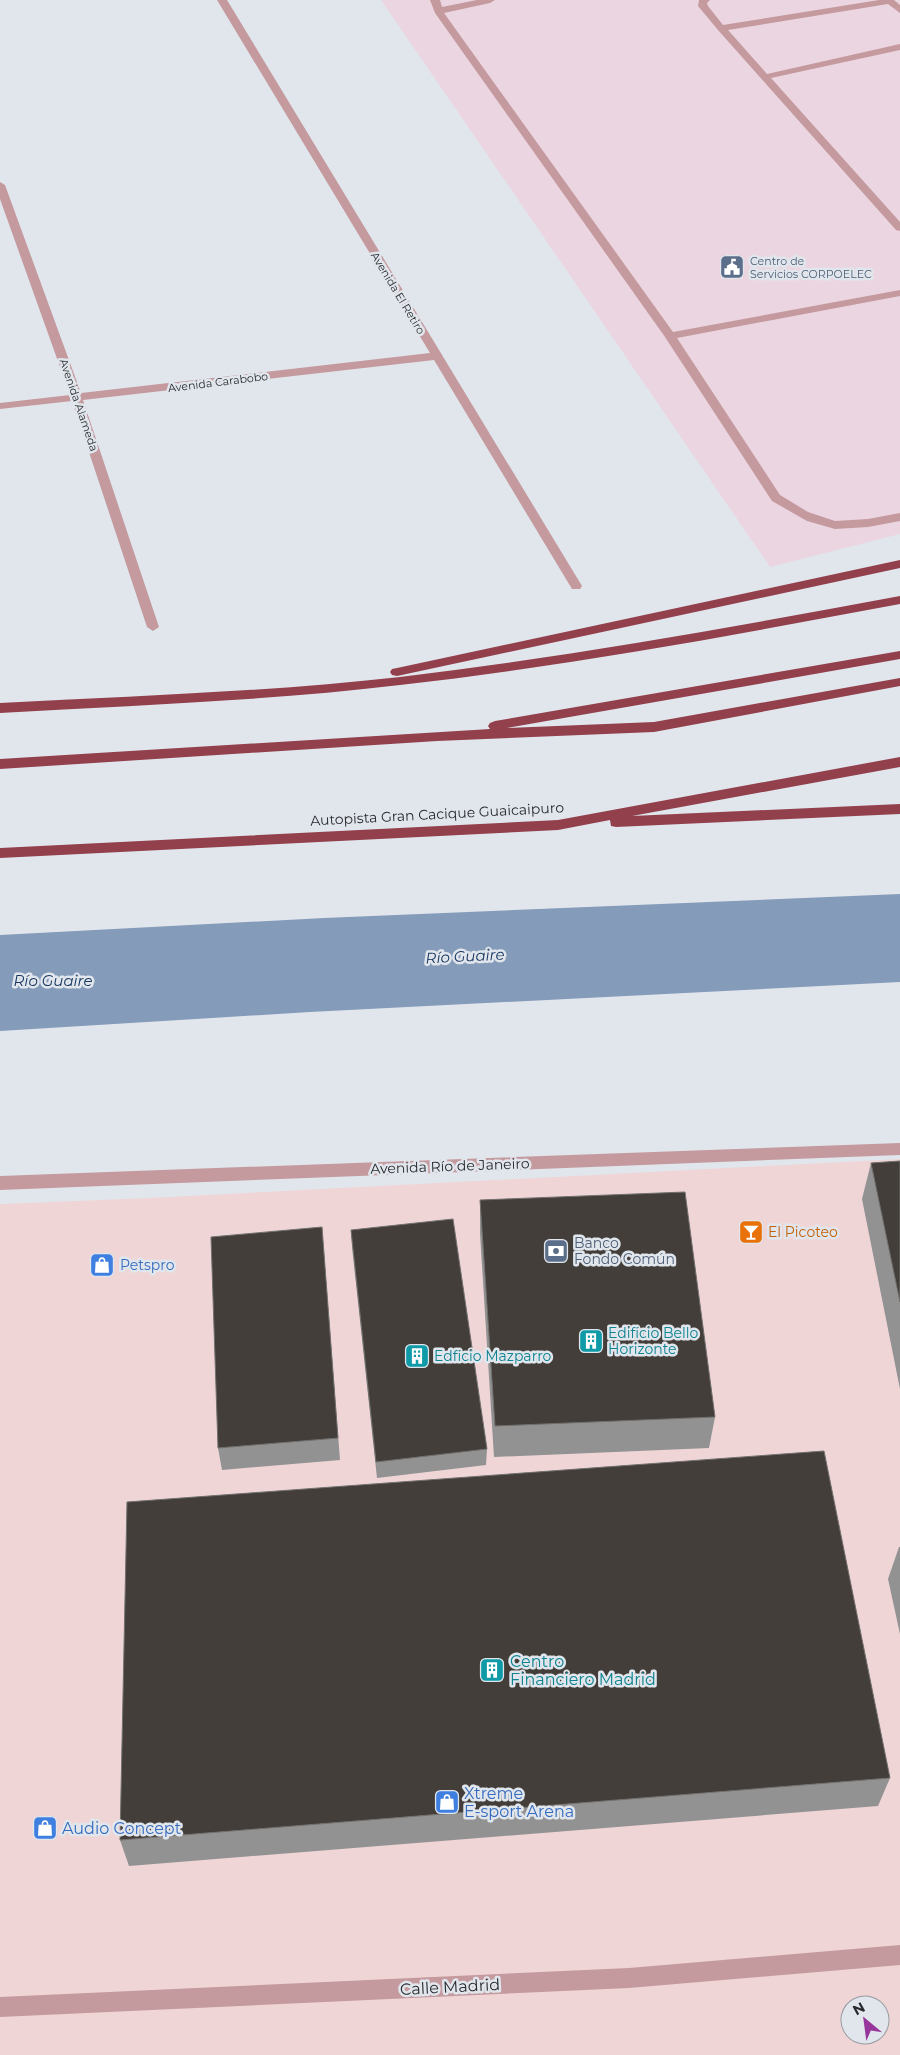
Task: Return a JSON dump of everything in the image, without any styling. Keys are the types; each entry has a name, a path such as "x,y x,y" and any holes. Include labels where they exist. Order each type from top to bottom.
{"highway":[{"path":"322,688 900,564"},
{"path":"0,708 322,688 400,681 537,662 900,600"},
{"path":"437,736 900,655"},
{"path":"0,764 437,736 654,727 900,682"},
{"name":"Autopista Gran Cacique Guaicaipuro","path":"0,853 558,825 900,762"},
{"path":"558,825 900,809"}],"street":[{"name":"Avenida El Retiro","path":"222,0 576,586"},
{"path":"490,0 437,5 670,336 776,498 798,513 834,525 883,521 900,517"},
{"path":"705,0 702,2 703,6 721,28 900,228"},
{"path":"721,28 889,0 900,10"},
{"path":"765,77 900,47"},
{"name":"Avenida Alameda","path":"0,185 78,398 153,627"},
{"path":"670,336 900,293"},
{"name":"Avenida Carabobo","path":"0,406 436,356"},
{"name":"Avenida Río de Janeiro","path":"0,1183 900,1149"},
{"name":"Calle Madrid","path":"0,2007 629,1978 900,1956"}],"shaded area":[{"name":"Centro de Servicios CORPOELEC","path":"381,0 900,0 900,534 770,567"},
{"path":"900,1159 900,2055 0,2055 0,1204"}],"water":[{"name":"Río Guaire","path":"900,894 900,982 310,1012 0,1031 0,935 324,918"}],"building":[{"path":"900,1161 900,1302 871,1163"},
{"name":"Edificio Bello Horizonte","path":"685,1192 715,1417 495,1426 480,1200"},
{"name":"Edficio Mazparro","path":"453,1219 487,1449 376,1462 351,1230"},
{"path":"322,1227 338,1438 218,1448 211,1237"},
{"name":"Centro Financiero Madrid","path":"824,1451 890,1778 120,1840 127,1502"}],"place":[{"name":"Centro de Servicios CORPOELEC","path":"732,267"},
{"name":"El Picoteo","path":"751,1232"},
{"name":"Banco Fondo Común","path":"556,1251"},
{"name":"Petspro","path":"102,1265"},
{"name":"Edificio Bello Horizonte","path":"591,1341"},
{"name":"Edficio Mazparro","path":"417,1356"},
{"name":"Centro Financiero Madrid","path":"492,1670"},
{"name":"Xtreme E-sport Arena","path":"447,1802"},
{"name":"Audio Concept","path":"45,1828"}]}
